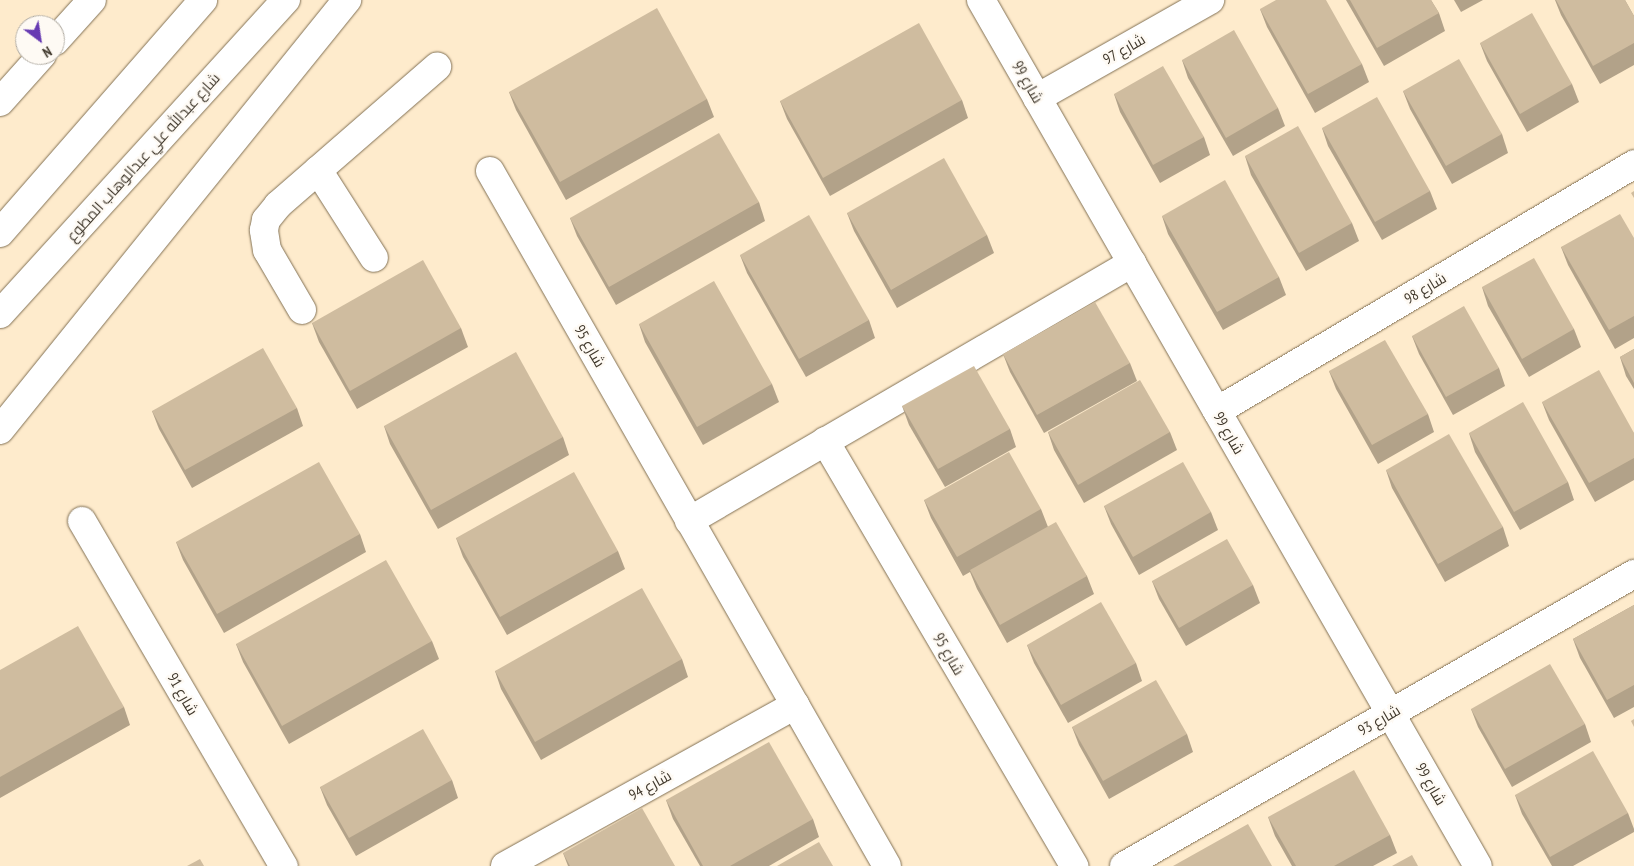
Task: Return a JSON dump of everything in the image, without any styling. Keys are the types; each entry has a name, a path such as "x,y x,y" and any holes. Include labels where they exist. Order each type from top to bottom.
{"street":[{"path":"65,30 92,0"},
{"path":"0,233 203,0"},
{"name":"شارع عبدالله علي عبدالوهاب المطوع","path":"0,314 286,0"},
{"path":"0,430 346,0"},
{"name":"شارع 99","path":"981,0 1478,866"},
{"name":"شارع 97","path":"1037,98 1210,0"},
{"path":"0,102 33,65"},
{"path":"302,310 267,250 264,230 271,212 437,67"},
{"name":"شارع 98","path":"1217,411 1634,164"},
{"path":"318,170 374,258"},
{"name":"شارع 95","path":"490,171 887,866"},
{"path":"689,521 1132,263"},
{"name":"شارع 95","path":"825,441 1074,866"},
{"name":"شارع 91","path":"82,521 284,866"},
{"name":"شارع 93","path":"1124,866 1634,574"},
{"name":"شارع 94","path":"505,866 795,705"}],"building":[{"path":"1276,0 1326,0 1362,64 1308,94 1260,9"},
{"path":"1350,0 1431,0 1439,13 1377,48"},
{"path":"1556,0 1625,0 1634,16 1634,43 1593,66"},
{"path":"657,8 707,99 560,182 509,92"},
{"path":"1532,13 1572,84 1520,114 1480,43"},
{"path":"919,23 962,100 823,178 780,101"},
{"path":"1234,30 1278,108 1226,138 1182,60"},
{"path":"1459,59 1502,134 1446,166 1403,91"},
{"path":"1163,66 1204,137 1153,165 1114,94"},
{"path":"1377,97 1430,191 1375,222 1322,128"},
{"path":"1298,126 1352,223 1299,253 1245,156"},
{"path":"719,133 759,202 609,287 570,218"},
{"path":"944,158 987,235 891,290 847,213"},
{"path":"1225,180 1279,277 1217,312 1162,216"},
{"path":"1620,214 1634,238 1634,316 1609,330 1561,247"},
{"path":"809,215 869,320 799,359 740,255"},
{"path":"1534,258 1574,329 1522,359 1482,287"},
{"path":"423,260 461,328 350,391 312,323"},
{"path":"714,281 772,384 697,427 639,324"},
{"path":"1095,302 1130,363 1037,415 1003,354"},
{"path":"1464,306 1499,368 1446,397 1412,336"},
{"path":"1385,340 1428,414 1372,445 1329,371"},
{"path":"263,348 297,408 185,470 152,411"},
{"path":"1634,349 1634,383 1620,357"},
{"path":"516,352 563,437 431,510 384,426"},
{"path":"974,366 1010,429 938,469 902,406"},
{"path":"1599,370 1634,433 1634,458 1589,483 1542,402"},
{"path":"1140,380 1170,432 1078,485 1048,432"},
{"path":"1523,402 1568,482 1514,512 1469,433"},
{"path":"1449,434 1503,527 1438,564 1386,470"},
{"path":"1009,452 1041,509 957,557 924,500"},
{"path":"319,462 360,534 217,614 176,542"},
{"path":"1183,462 1211,512 1133,557 1104,506"},
{"path":"574,472 618,551 500,617 456,538"},
{"path":"1056,522 1087,576 1000,625 970,570"},
{"path":"1227,539 1253,585 1179,628 1152,581"},
{"path":"386,560 432,641 282,726 236,644"},
{"path":"642,588 682,659 535,742 495,671"},
{"path":"1101,602 1136,663 1061,705 1027,645"},
{"path":"1634,605 1634,685 1607,700 1573,639"},
{"path":"78,626 124,707 0,777 0,670"},
{"path":"1550,664 1585,724 1505,769 1471,709"},
{"path":"1156,680 1187,734 1103,781 1072,727"},
{"path":"423,729 452,780 349,838 320,787"},
{"path":"769,742 813,819 730,866 703,866 666,800"},
{"path":"1593,751 1628,813 1550,857 1515,795"},
{"path":"1354,770 1390,835 1334,866 1296,866 1268,817"},
{"path":"642,808 675,866 570,866 563,853"},
{"path":"1248,824 1272,866 1173,866"},
{"path":"819,842 833,866 777,866"},
{"path":"1412,855 1418,866 1392,866"},
{"path":"200,859 204,866 187,866"}]}
